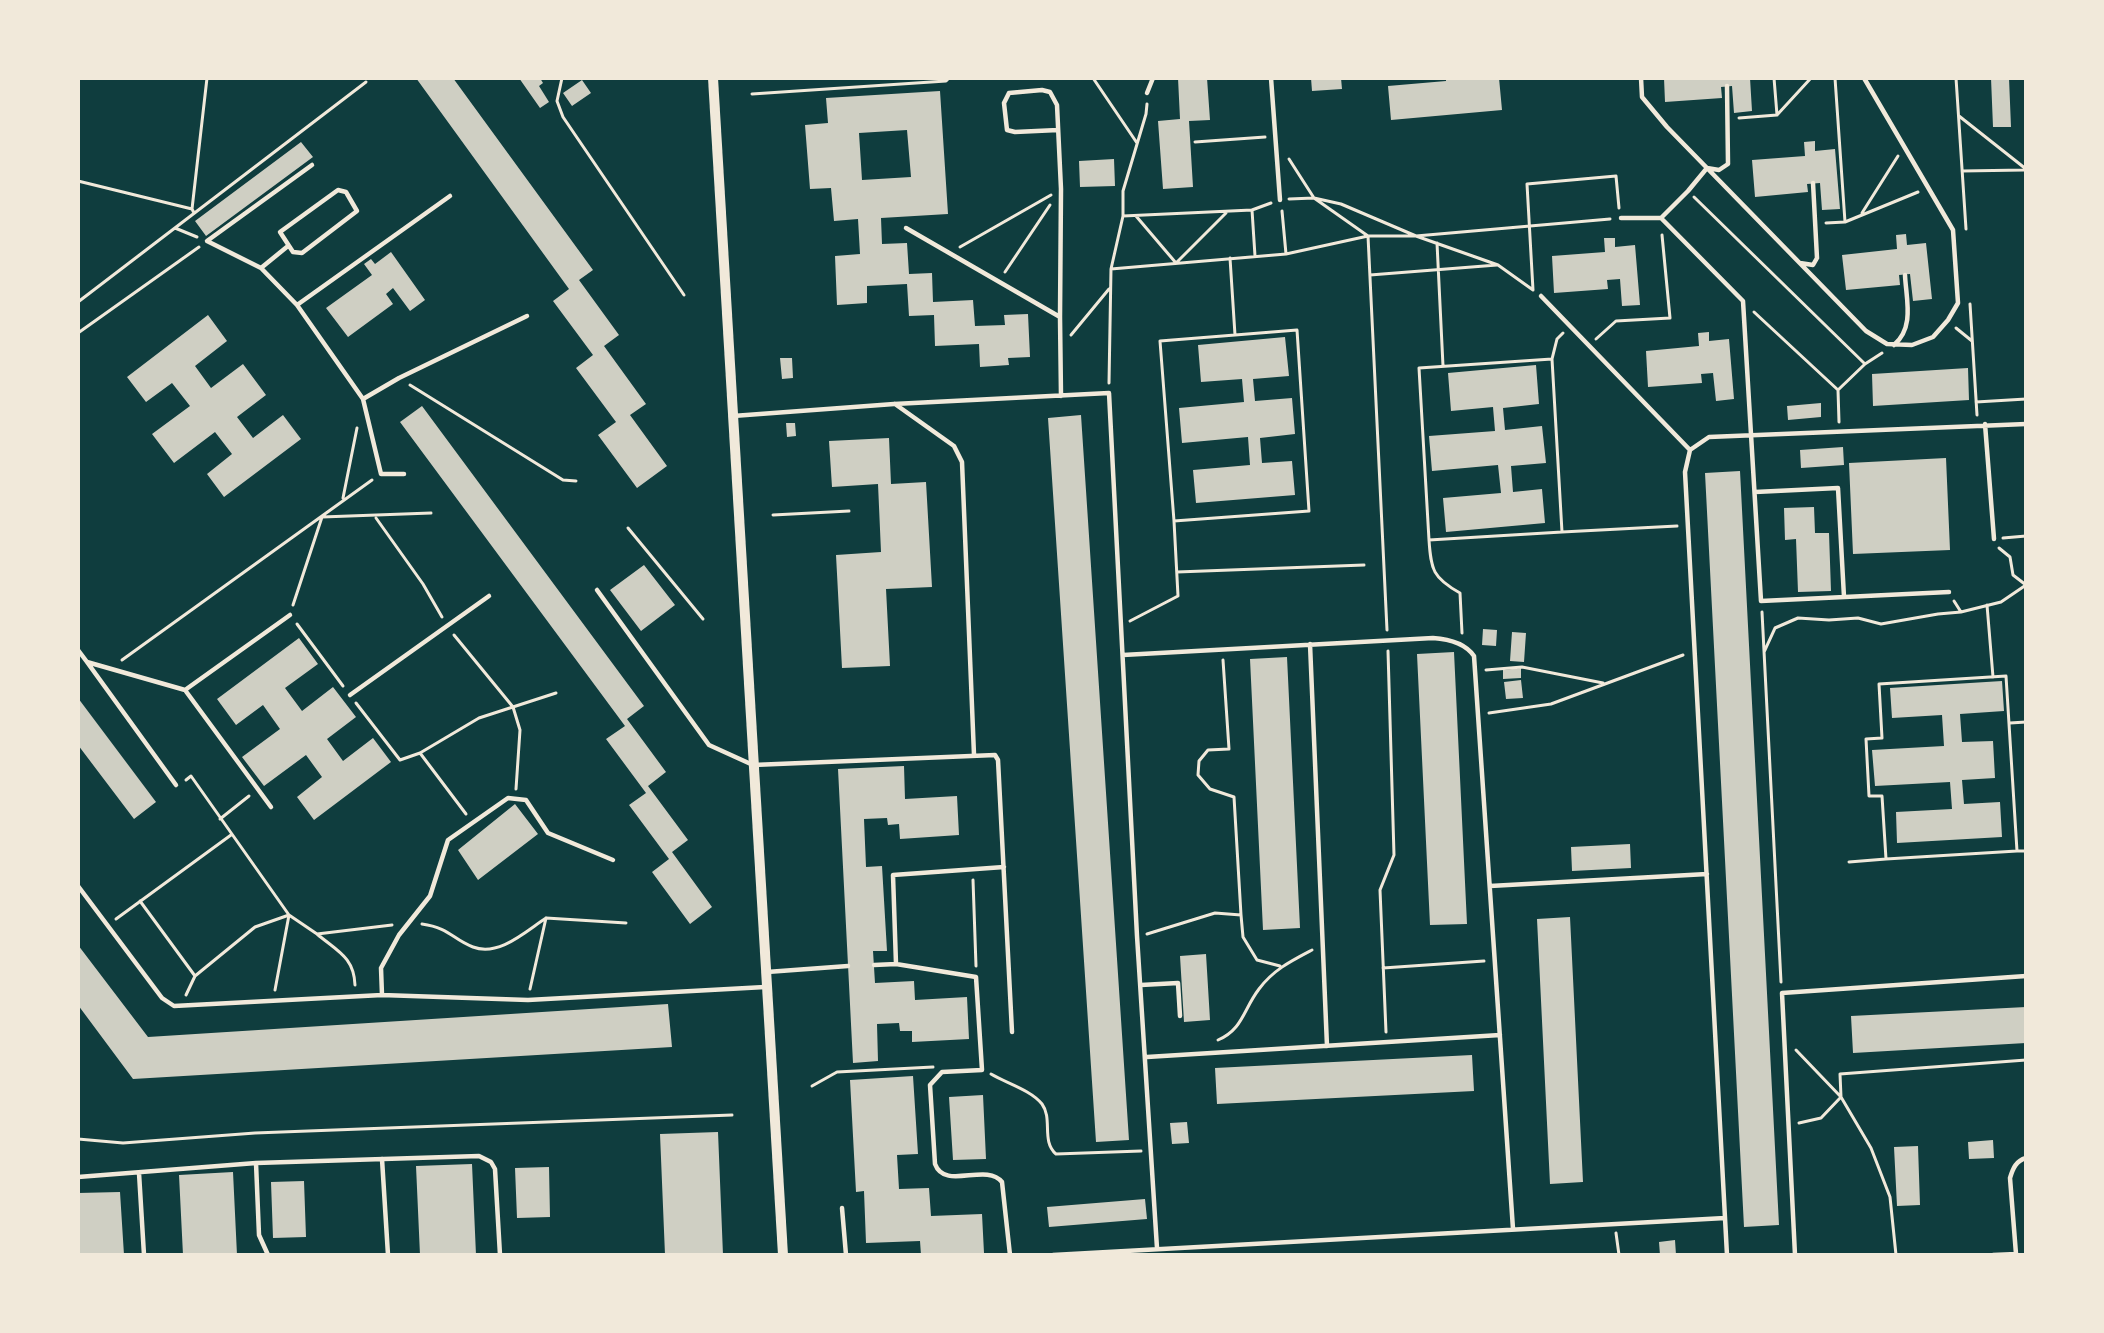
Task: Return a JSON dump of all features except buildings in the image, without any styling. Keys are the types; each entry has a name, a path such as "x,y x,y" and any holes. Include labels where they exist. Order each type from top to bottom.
{"street":[{"path":"712,78 783,1255"}],"lane":[{"path":"1147,93 1153,78"},
{"path":"1271,78 1280,200"},
{"path":"1641,78 1642,97 1707,168 1866,331 1887,344 1912,345 1933,337 1948,321 1958,303 1953,230 1864,78"},
{"path":"1707,168 1719,170 1728,165 1727,86"},
{"path":"1058,130 1011,132 1005,126 1006,97 1015,91 1042,90 1050,92 1055,98 1058,130 1061,189 1061,396"},
{"path":"312,165 207,241 261,268 297,305 363,399 381,474 404,474"},
{"path":"1621,219 1661,218 1707,168"},
{"path":"1799,262 1813,265 1817,258 1813,183"},
{"path":"335,191 346,192 357,208 354,213 299,254 288,246 279,234 282,230 335,191"},
{"path":"297,305 450,196"},
{"path":"1661,218 1743,301 1761,601 1949,592"},
{"path":"906,228 1060,317"},
{"path":"261,268 288,246"},
{"path":"1894,345 1902,338 1908,326 1905,275"},
{"path":"1541,296 1690,450"},
{"path":"363,399 399,378 527,316"},
{"path":"733,416 894,404 1109,393 1137,936 1147,1057 1156,1248"},
{"path":"894,404 954,446 962,462 974,755"},
{"path":"1727,1255 1688,526 1686,472 1690,450 1709,437 1977,424 2026,424"},
{"path":"1985,424 1994,539"},
{"path":"1755,492 1838,488 1844,597"},
{"path":"597,590 710,745 753,765 974,755 992,755 998,760 1012,1032"},
{"path":"350,695 489,596"},
{"path":"185,690 290,615"},
{"path":"1122,655 1439,639 1462,646 1474,656 1513,1229"},
{"path":"1310,644 1326,1046"},
{"path":"78,650 176,785"},
{"path":"87,662 185,690 272,807"},
{"path":"382,995 381,968 409,923 430,896 448,840 508,798 526,800 548,833 613,860"},
{"path":"896,964 893,875 1004,867"},
{"path":"1490,886 1707,874"},
{"path":"78,886 162,999 180,1007 382,995 528,1000 768,987"},
{"path":"874,965 896,964 976,977 982,1070 942,1072 930,1086 935,1164 937,1170 947,1176 990,1173 1002,1182 1010,1255"},
{"path":"767,972 848,966"},
{"path":"1795,1255 1782,993 2026,976"},
{"path":"1141,985 1178,983 1180,1016"},
{"path":"1147,1057 1500,1035"},
{"path":"78,1177 256,1163 486,1157 495,1169 500,1255"},
{"path":"1993,1255 2016,1254 2010,1178 2013,1167 2026,1158"},
{"path":"382,1159 388,1255"},
{"path":"256,1163 259,1235 268,1255"},
{"path":"139,1173 144,1255"},
{"path":"842,1208 846,1255"},
{"path":"1053,1255 1725,1218"}],"path":[{"path":"194,213 192,208 207,78"},
{"path":"562,78 557,101 563,117 684,295"},
{"path":"752,94 946,81 949,78"},
{"path":"1093,78 1137,143"},
{"path":"1774,78 1777,115"},
{"path":"1728,119 1777,115 1811,78"},
{"path":"1835,78 1845,222"},
{"path":"78,302 366,82"},
{"path":"1109,393 1111,269 1123,216 1123,191 1146,114"},
{"path":"1959,116 2026,170"},
{"path":"1195,142 1275,137 1314,198 1368,236"},
{"path":"1861,215 1904,147"},
{"path":"1962,171 2026,170"},
{"path":"1111,269 1286,254 1368,236 1416,236 1530,226 1621,219 1616,176 1527,184 1530,226 1533,290"},
{"path":"78,181 192,208"},
{"path":"1815,224 1845,222 1928,188"},
{"path":"950,252 1061,189"},
{"path":"999,280 1061,189"},
{"path":"1688,191 1864,364 1838,390"},
{"path":"1123,216 1252,210 1280,200 1314,198 1341,204 1416,236 1498,265 1541,296"},
{"path":"1280,200 1286,254"},
{"path":"1252,210 1256,256"},
{"path":"1176,263 1227,211"},
{"path":"1136,216 1176,263"},
{"path":"1590,345 1616,321 1670,318 1661,218"},
{"path":"175,228 207,241"},
{"path":"1368,236 1387,641 1394,855 1380,890 1387,1042"},
{"path":"78,333 207,241"},
{"path":"1437,243 1443,366"},
{"path":"1230,258 1235,335"},
{"path":"1370,275 1498,265"},
{"path":"1060,350 1110,288"},
{"path":"1743,301 1838,390 1840,430"},
{"path":"1948,321 1973,341"},
{"path":"1562,532 1552,359 1557,339 1570,325"},
{"path":"1121,622 1136,620 1178,596 1160,341 1297,330 1309,511 1174,520"},
{"path":"1462,646 1460,593 1441,582 1431,566 1419,368 1552,359"},
{"path":"399,378 563,480 576,481"},
{"path":"343,500 363,399"},
{"path":"1977,424 1976,402 2026,399"},
{"path":"110,669 381,474"},
{"path":"773,515 849,511"},
{"path":"322,517 376,517 431,513"},
{"path":"376,517 423,584 447,626 513,707 520,730 515,797"},
{"path":"1429,540 1688,526"},
{"path":"628,528 703,619"},
{"path":"1764,653 1774,628 1798,618 1829,620 1858,618 1881,624 1961,612 2001,602 2026,585 2013,575 2010,557 1994,545 1994,539 2026,536"},
{"path":"1177,572 1364,565"},
{"path":"1761,601 1782,993"},
{"path":"1987,605 1993,677"},
{"path":"1223,649 1229,749 1208,750 1199,761 1198,775 1209,789 1234,797 1243,937 1257,960 1280,966"},
{"path":"1479,715 1551,704 1695,650"},
{"path":"1476,670 1521,667 1605,684"},
{"path":"1886,859 1882,796 1869,796 1866,739 1882,738 1879,684 2006,676 2018,851"},
{"path":"2010,723 2026,722"},
{"path":"420,753 473,822"},
{"path":"176,785 191,776 289,915 343,955 354,969 355,996"},
{"path":"220,819 252,794 267,801"},
{"path":"107,925 231,835"},
{"path":"1849,862 2026,851"},
{"path":"973,870 976,977"},
{"path":"140,901 195,976"},
{"path":"1137,936 1158,933 1215,914 1241,915"},
{"path":"180,1007 195,976 255,927 289,915"},
{"path":"273,1001 289,915"},
{"path":"528,1000 546,918"},
{"path":"317,934 409,923 440,926 474,948 498,949 546,918 626,923"},
{"path":"1214,1042 1233,1033 1258,990 1280,966 1322,944"},
{"path":"1382,968 1495,960"},
{"path":"1784,1038 1841,1097 1871,1148 1890,1197 1896,1255"},
{"path":"1788,1125 1821,1118 1841,1097 1840,1074 2026,1060"},
{"path":"812,1086 837,1072 936,1067 942,1072"},
{"path":"982,1070 1041,1102 1046,1116 1048,1143 1056,1154 1151,1150"},
{"path":"78,1139 123,1143 255,1133 732,1115"},
{"path":"1615,1224 1619,1255"}]}
